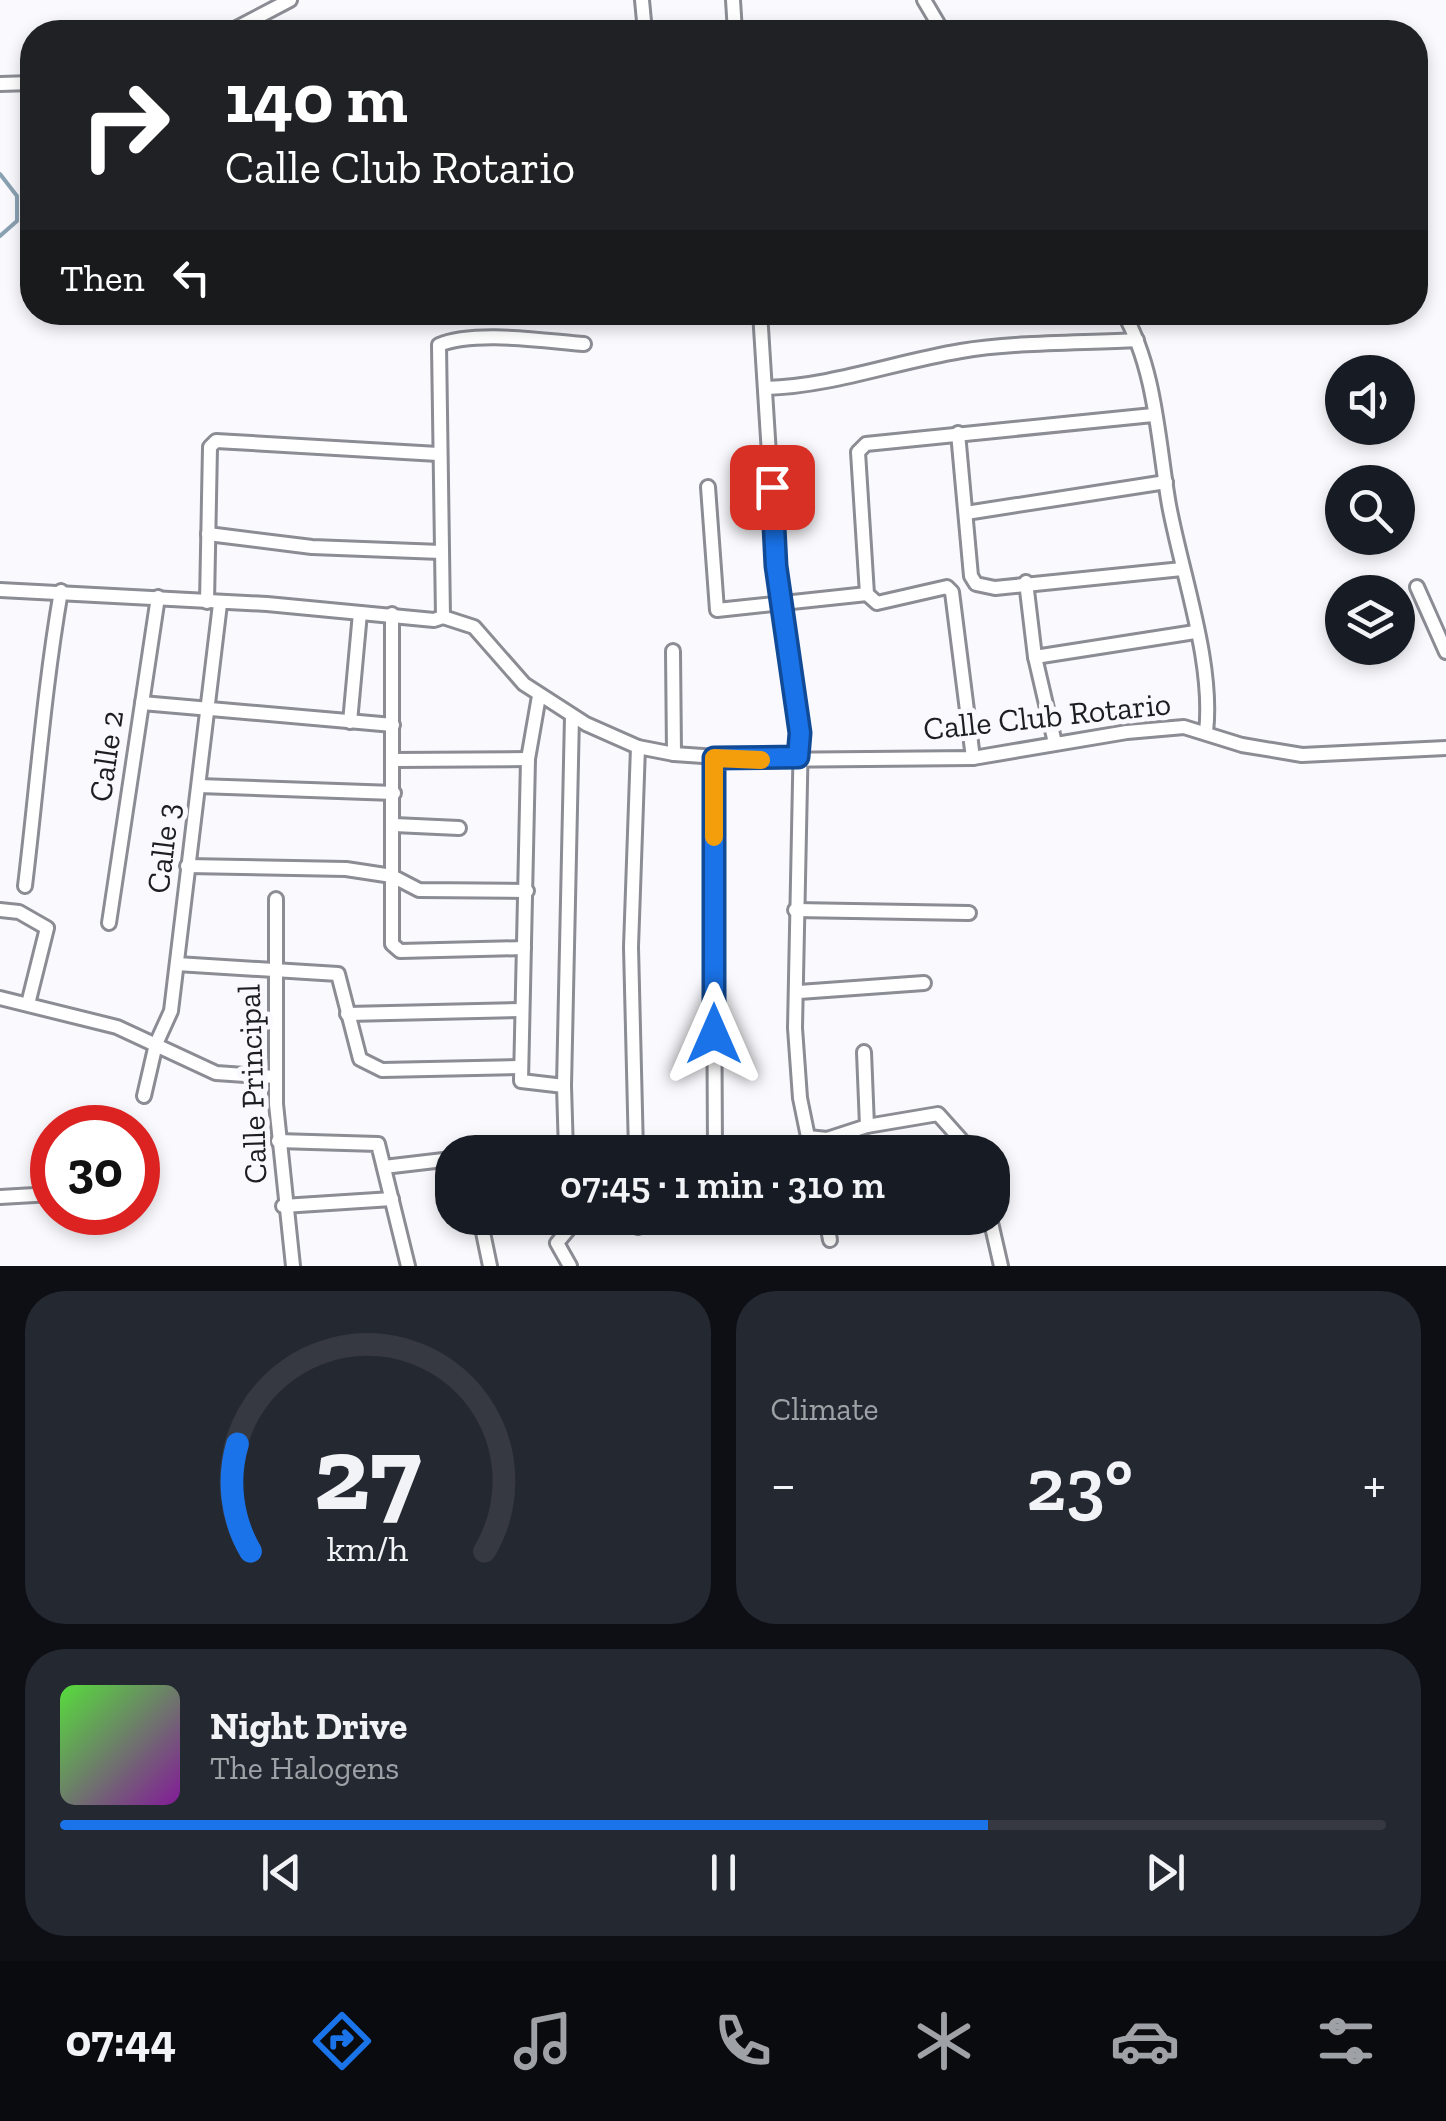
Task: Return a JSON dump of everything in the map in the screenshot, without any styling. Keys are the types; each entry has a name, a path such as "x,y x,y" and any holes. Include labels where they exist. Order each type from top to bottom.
{"street":[{"path":"254,20 290,0"},
{"path":"761,325 776,566 800,733 795,910 798,1080 808,1135"},
{"path":"1129,325 1153,414 1195,632 1209,710 1206,732"},
{"path":"443,617 439,345 449,341 509,339 584,344"},
{"path":"766,388 832,382 879,367 968,350 1136,340"},
{"path":"867,594 858,452 866,444 1153,414"},
{"path":"958,433 971,576 976,584"},
{"name":"Calle 3","path":"144,1096 156,1044 171,1011 208,710 214,603 208,534 210,447 216,441 438,454"},
{"path":"966,513 1166,482"},
{"path":"708,486 717,610 867,594 878,603 946,587 952,592 973,758"},
{"path":"208,534 312,546 441,552"},
{"path":"952,592 976,584 994,588 1182,569"},
{"path":"1026,582 1036,657 1056,743"},
{"path":"1417,587 1446,652"},
{"name":"Calle Club Rotario","path":"0,590 61,590 443,617 474,627 506,666 539,696 572,716 638,747 674,754 714,758 973,758 1056,743 1184,728 1302,755 1446,748"},
{"path":"25,886 42,750 42,702 61,590"},
{"name":"Calle 2","path":"109,922 158,597"},
{"path":"350,722 360,613"},
{"path":"392,614 394,949 524,948"},
{"path":"1036,657 1195,632"},
{"path":"673,651 674,754"},
{"path":"539,696 528,759 520,1067 521,1081 564,1086"},
{"path":"142,703 393,725"},
{"path":"565,1135 572,716"},
{"path":"636,1135 631,947 638,747"},
{"path":"714,758 715,1135"},
{"path":"394,760 528,759"},
{"path":"199,786 394,793"},
{"path":"394,824 459,828"},
{"path":"187,866 346,869 392,876 419,890 526,891"},
{"name":"Calle Principal","path":"276,899 275,1077 283,1206 293,1266"},
{"path":"0,910 19,912 47,928 28,1004"},
{"path":"795,910 969,913"},
{"path":"177,964 338,974 360,1059 382,1070 520,1067"},
{"path":"798,992 924,982"},
{"path":"0,998 117,1027 190,1065 216,1073 275,1077"},
{"path":"347,1014 522,1010"},
{"path":"864,1052 867,1126"},
{"path":"839,1135 867,1126 938,1114 957,1135"},
{"path":"278,1141 370,1140 378,1144 408,1266"},
{"path":"384,1166 435,1162"},
{"path":"0,1197 30,1195"},
{"path":"283,1206 392,1198"},
{"path":"484,1235 490,1266"},
{"path":"564,1235 557,1243 570,1266"},
{"path":"829,1235 830,1240"},
{"path":"994,1235 1001,1266"}],"waterway":[{"path":"0,174 17,196 17,221 0,236"}],"slow traffic":[{"path":"714,837 714,758 761,760"}],"route":[{"path":"714,1034 714,758 798,757 800,733 776,566 772,487"}]}
